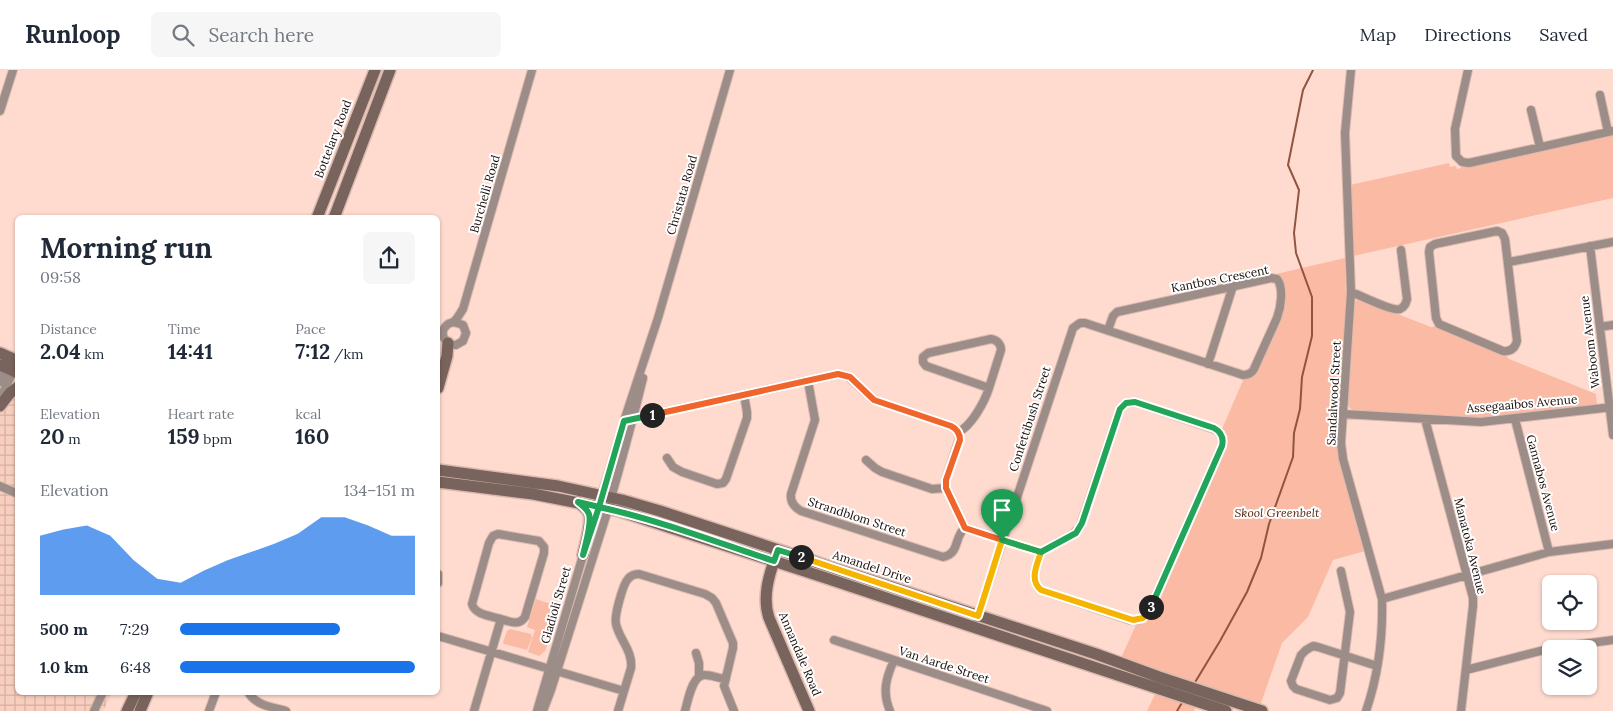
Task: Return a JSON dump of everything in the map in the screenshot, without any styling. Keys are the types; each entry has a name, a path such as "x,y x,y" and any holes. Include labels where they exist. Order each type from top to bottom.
{"street":[{"path":"0,111 13,70"},
{"name":"Bottelary Road","path":"318,215 374,70"},
{"path":"335,215 390,70"},
{"name":"Burchelli Road","path":"448,343 443,337 444,328 446,325 454,322 463,309 532,70"},
{"name":"Sandalwood Street","path":"1351,70 1345,133 1351,292 1341,443 1382,599 1377,666 1366,711"},
{"path":"1468,70 1455,125 1455,153 1459,160 1468,163 1611,131 1600,95"},
{"name":"Christata Road","path":"605,502 624,421 658,318 730,73"},
{"path":"1531,110 1540,147"},
{"path":"1497,231 1502,233 1505,239 1509,262 1517,341 1513,349 1503,351 1439,324 1436,318 1429,252 1433,245 1497,231"},
{"path":"1509,262 1613,242"},
{"name":"Waboom Avenue","path":"1590,246 1613,435"},
{"path":"1351,292 1393,309 1402,308 1407,299 1401,250"},
{"name":"Kantbos Crescent","path":"1071,332 1075,326 1082,322 1243,375 1251,373 1278,315 1281,285 1277,279 1271,278 1117,312 1113,316 1108,330"},
{"path":"1208,364 1233,286"},
{"path":"440,381 447,356 448,343 456,345 464,341 466,333 463,325 463,309"},
{"name":"Christata Road","path":"605,502 633,419 658,318"},
{"path":"454,322 463,325"},
{"path":"1600,328 1613,325"},
{"name":"Confettibush Street","path":"974,627 1071,332"},
{"path":"958,432 966,427 985,400 989,388 1001,350 1000,345 995,340 990,339 928,353 923,357 922,362 926,366 989,388"},
{"path":"0,382 10,364"},
{"path":"0,400 10,364"},
{"path":"624,421 838,374 846,375 853,379 874,400 951,426 958,432 960,440 946,480 946,488 965,528 1041,552 1073,534 1080,527 1120,409 1126,403 1135,402 1214,428 1221,435 1223,443 1146,616 1137,620 1130,620 1044,591 1037,586 1034,578 1041,552"},
{"name":"Strandblom Street","path":"808,381 815,420 791,494 795,507 801,511 943,557 949,556 953,552 962,530 965,528"},
{"path":"0,406 10,393 15,390"},
{"path":"667,458 673,467 682,472 715,484 723,483 747,418 744,395"},
{"name":"Assegaaibos Avenue","path":"1343,414 1481,422 1611,407"},
{"name":"Manatoka Avenue","path":"1425,419 1467,575 1473,606 1461,711"},
{"name":"Gannabos Avenue","path":"1515,419 1549,552"},
{"path":"866,460 879,471 932,489 946,488"},
{"name":"Amandel Drive","path":"440,470 558,486 605,502"},
{"name":"Amandel Drive","path":"440,482 533,494 578,502 605,502 660,511 776,556 974,627 1204,698 1262,711"},
{"path":"0,486 15,493"},
{"path":"578,502 589,515 583,555"},
{"name":"Gladioli Street","path":"543,711 583,555 605,502"},
{"name":"Gladioli Street","path":"537,711 553,670 605,502"},
{"path":"498,534 539,541 544,547 544,553 525,617 517,623 501,619 476,612 472,604 490,539 498,534"},
{"path":"1382,599 1549,552 1613,544"},
{"name":"Amandel Drive","path":"776,556 978,616 1096,654 1175,688"},
{"name":"Annandale Road","path":"776,556 766,594 767,612 809,711"},
{"path":"1341,571 1350,612 1344,655 1340,692 1337,698 1330,700 1305,692 1293,686 1291,681 1302,655 1313,646 1318,646 1344,655 1377,666"},
{"path":"618,711 632,660 617,627 616,618 626,582 633,575 639,574 706,594 714,600 733,645 725,679 725,688 734,711"},
{"path":"474,711 501,619"},
{"path":"440,637 624,691"},
{"name":"Van Aarde Street","path":"834,640 1047,711"},
{"path":"1466,670 1552,648 1613,640"},
{"path":"685,711 694,682 699,676 699,663 696,653"},
{"path":"890,711 884,689 894,660"},
{"path":"699,676 706,675 725,679"},
{"path":"94,711 101,695"},
{"path":"127,711 135,695"},
{"path":"140,711 147,695"},
{"path":"209,711 215,695"},
{"path":"250,695 256,702 286,711"},
{"name":"Amandel Drive","path":"1204,698 1226,711"}],"shaded area":[{"path":"0,376 15,383 15,695 111,695 103,711 0,711"}],"green space":[{"path":"1613,134 1613,198 1353,256 1350,185 1449,163 1450,167 1456,166 1457,169 1461,168 1461,165"},
{"name":"Skool Greenbelt","path":"1345,258 1346,299 1338,446 1341,465 1365,551 1333,560 1308,617 1282,643 1260,706 1120,660 1136,625 1147,620 1153,613 1226,448 1227,437 1222,429 1244,378 1250,377 1274,330 1283,304 1284,291 1283,279 1276,274"},
{"path":"1359,299 1431,327 1437,326 1505,354 1509,359 1596,394 1597,405 1473,419 1353,410 1349,407 1347,401 1354,304"},
{"path":"536,599 560,607 545,651 539,656 528,652 535,630 527,627"},
{"path":"510,629 531,634 532,638 527,650 504,644 507,631"},
{"path":"1160,684 1199,696 1194,711 1147,711"}],"waterway":[{"path":"1194,684 1247,592 1261,558 1269,524 1293,457 1294,433 1300,409 1302,377 1312,336 1312,297 1296,253 1294,233 1299,190 1288,165 1303,90 1313,70"},
{"path":"1177,711 1183,701"}],"route":[{"path":"1002,540 965,528 946,488 946,480 960,440 956,429 874,400 853,379 842,374 624,421 599,507 578,502 589,515 583,555 599,507 670,526 774,561 778,550 978,616 1002,540 1041,552 1034,575 1035,584 1041,590 1130,620 1137,620 1146,616 1149,611 1222,446 1223,440 1221,435 1214,428 1135,402 1126,403 1120,409 1078,530 1041,552 1002,540"}]}
